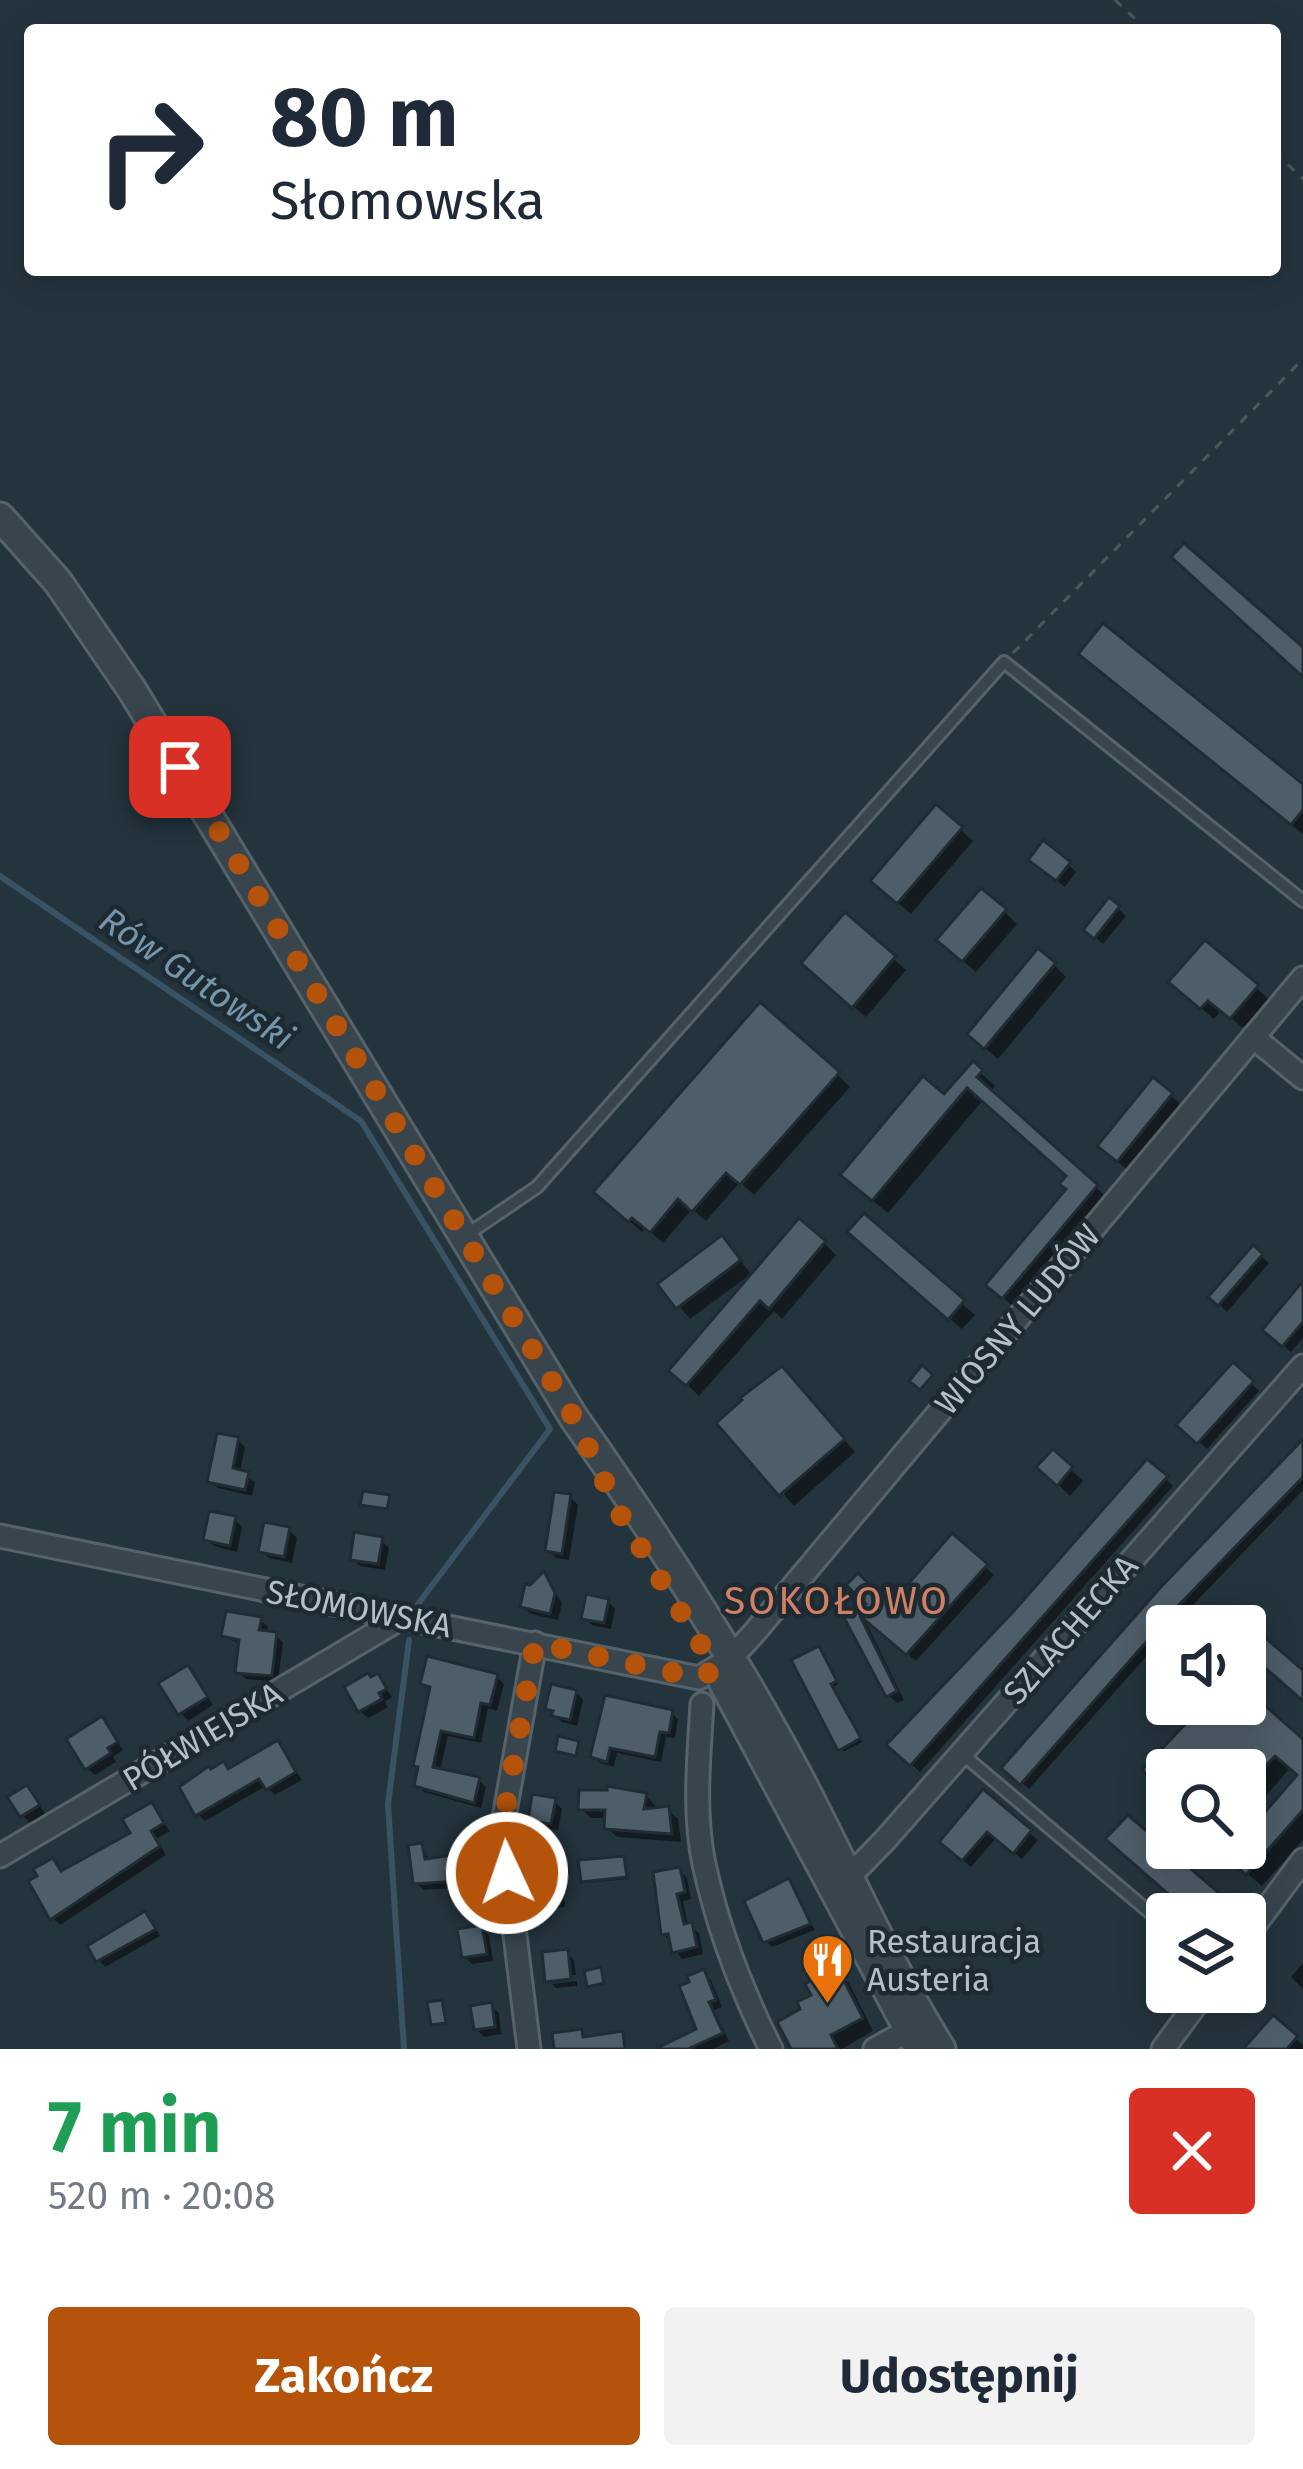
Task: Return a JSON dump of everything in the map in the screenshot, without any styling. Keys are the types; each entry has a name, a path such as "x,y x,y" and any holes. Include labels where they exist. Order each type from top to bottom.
{"street":[{"path":"0,518 58,582 132,690 574,1418 620,1514 778,1739 917,2034 941,2049"},
{"name":"WIOSNY LUDÓW","path":"723,1664 1303,978"},
{"path":"1253,1037 1303,1078"},
{"name":"SZLACHECKA","path":"841,1881 961,1754 1303,1366"},
{"name":"SŁOMOWSKA","path":"0,1536 699,1678 723,1664"},
{"name":"PÓŁWIEJSKA","path":"0,1856 403,1617"},
{"path":"529,2049 502,1829 535,1643"},
{"path":"702,1704 697,1784 703,1860 735,1977 771,2049"},
{"path":"1266,1910 1303,1860"},
{"path":"1163,2049 1190,2013"},
{"path":"875,2049 917,2034"}],"lane":[{"path":"465,1236 537,1187 1004,662 1303,901"},
{"path":"961,1754 1146,1909"}],"path":[{"path":"1115,0 1141,24"},
{"path":"1281,158 1303,178"},
{"path":"1004,662 1303,359"}],"building":[{"path":"1184,543 1303,647 1303,677 1171,557"},
{"path":"1103,623 1303,784 1303,810 1291,825 1078,654"},
{"path":"936,804 963,827 897,904 870,881"},
{"path":"1043,840 1071,862 1056,881 1028,860"},
{"path":"981,888 1007,909 962,962 936,940"},
{"path":"1109,897 1120,906 1094,939 1083,930"},
{"path":"845,912 896,956 852,1008 801,963"},
{"path":"1205,940 1259,985 1230,1019 1208,1001 1200,1009 1168,982"},
{"path":"1038,948 1056,963 984,1049 967,1034"},
{"path":"760,1002 840,1072 740,1185 726,1173 692,1212 678,1199 650,1233 632,1218 628,1222 593,1192"},
{"path":"973,1061 983,1070 977,1077 1098,1185 1002,1299 985,1285 1066,1189 1059,1184 1066,1176 967,1088 872,1201 840,1175 923,1076 944,1094"},
{"path":"1153,1077 1173,1093 1117,1162 1097,1146"},
{"path":"864,1213 965,1300 948,1320 847,1232"},
{"path":"799,1218 826,1241 769,1309 760,1301 686,1386 668,1371"},
{"path":"722,1235 741,1260 676,1309 657,1284"},
{"path":"1253,1245 1263,1254 1218,1306 1208,1297"},
{"path":"1303,1281 1303,1322 1282,1347 1262,1330"},
{"path":"1233,1362 1254,1381 1197,1444 1176,1425"},
{"path":"922,1365 933,1375 920,1390 909,1381"},
{"path":"782,1366 845,1439 779,1496 716,1423"},
{"path":"217,1433 239,1437 233,1468 249,1472 245,1490 207,1482"},
{"path":"1303,1439 1303,1477 1179,1605 1146,1605 1146,1642 1020,1785 1001,1768 1159,1589"},
{"path":"1053,1449 1073,1467 1057,1486 1036,1467"},
{"path":"1147,1459 1168,1476 910,1766 886,1745 1012,1613"},
{"path":"363,1491 390,1495 387,1509 360,1505"},
{"path":"554,1492 571,1494 562,1554 545,1551"},
{"path":"209,1511 236,1516 230,1546 203,1540"},
{"path":"264,1522 290,1527 284,1557 258,1552"},
{"path":"354,1532 383,1537 378,1564 350,1560"},
{"path":"952,1533 988,1564 906,1655 860,1616 897,1691 886,1697 843,1616 866,1604 846,1585 858,1573 890,1605"},
{"path":"544,1571 555,1593 550,1614 520,1607 525,1584 530,1585"},
{"path":"586,1594 609,1599 604,1623 581,1619"},
{"path":"226,1611 262,1617 259,1630 277,1632 272,1676 235,1673 239,1640 221,1636"},
{"path":"1266,1638 1303,1670 1303,1701 1266,1669"},
{"path":"819,1646 837,1681 831,1684 861,1738 838,1751 791,1660"},
{"path":"427,1656 498,1674 490,1705 481,1703 474,1738 441,1731 433,1767 480,1777 474,1803 414,1786 418,1767 413,1766 430,1687 420,1684"},
{"path":"188,1665 208,1697 178,1715 158,1683"},
{"path":"368,1673 371,1677 378,1673 387,1689 379,1693 382,1699 358,1712 344,1687"},
{"path":"551,1684 577,1690 570,1720 551,1716 553,1711 545,1709"},
{"path":"605,1695 673,1710 669,1733 660,1732 655,1757 610,1748 607,1762 590,1757"},
{"path":"1266,1706 1303,1739 1303,1810 1266,1852 1266,1811 1297,1775 1275,1756 1266,1766 1266,1749 1162,1749 1184,1725 1266,1725"},
{"path":"102,1716 118,1742 108,1748 111,1753 85,1770 66,1739"},
{"path":"558,1736 579,1741 576,1756 555,1751"},
{"path":"278,1740 296,1772 266,1790 259,1779 195,1816 179,1787 209,1766 224,1761 228,1769"},
{"path":"27,1785 40,1805 20,1817 7,1797"},
{"path":"607,1786 647,1793 644,1809 669,1806 672,1834 604,1829 605,1810 578,1810 579,1790 607,1790"},
{"path":"983,1789 1032,1830 1013,1854 987,1832 962,1861 939,1842"},
{"path":"532,1794 556,1798 551,1824 528,1821"},
{"path":"152,1802 164,1823 151,1831 160,1846 50,1920 28,1881 37,1876 33,1869 53,1858 61,1871 130,1833 122,1819"},
{"path":"1128,1815 1146,1830 1146,1869 1191,1869 1219,1893 1167,1893 1105,1839"},
{"path":"422,1843 425,1859 473,1852 477,1880 413,1884 408,1845"},
{"path":"624,1856 627,1877 581,1882 578,1860"},
{"path":"680,1867 685,1892 677,1894 684,1924 692,1922 697,1947 672,1953 668,1934 661,1935 653,1872"},
{"path":"555,1872 558,1900 535,1903 531,1875"},
{"path":"789,1878 811,1924 763,1943 744,1901"},
{"path":"145,1911 156,1929 96,1962 87,1946"},
{"path":"482,1925 487,1954 462,1958 457,1929"},
{"path":"568,1949 571,1979 545,1982 542,1952"},
{"path":"601,1967 604,1983 587,1987 584,1971"},
{"name":"Restauracja Austeria","path":"837,1967 863,2018 831,2035 838,2049 791,2049 777,2022 800,2009 797,2002 811,1995 805,1984"},
{"path":"704,1969 716,2000 709,2002 723,2033 688,2049 655,2049 696,2029 679,1986 689,1982 687,1976"},
{"path":"442,2000 446,2023 431,2025 427,2002"},
{"path":"492,2002 495,2027 474,2030 470,2006"},
{"path":"1273,2015 1298,2036 1287,2049 1243,2049"},
{"path":"582,2029 583,2037 623,2031 625,2049 554,2049 552,2033"}],"waterway":[{"name":"Rów Gutowski","path":"0,876 361,1121 550,1429 418,1604"},
{"name":"Rów Gutowski","path":"404,2049 388,1804 409,1640"}],"place":[{"name":"Restauracja Austeria","path":"828,2006"}],"district":[{"name":"SOKOŁOWO","path":"837,1600"}],"route":[{"path":"180,767 574,1418 620,1514 716,1669 699,1678 535,1643 502,1829 507,1873"}]}
